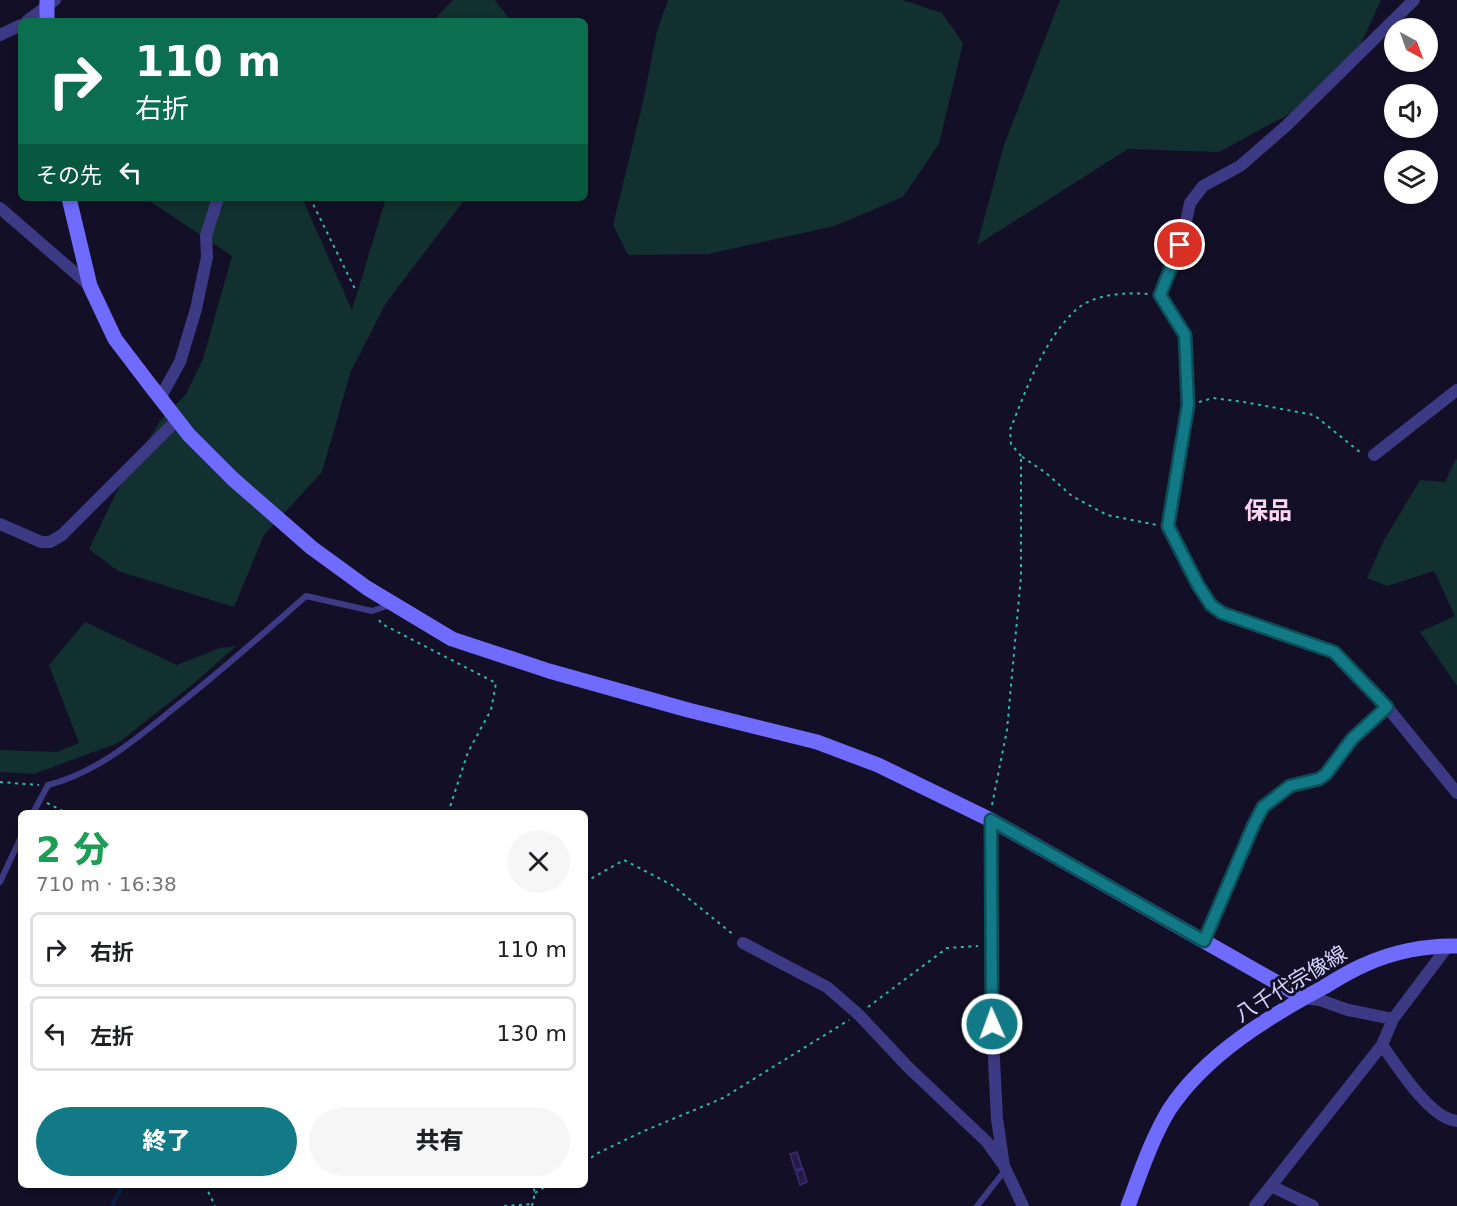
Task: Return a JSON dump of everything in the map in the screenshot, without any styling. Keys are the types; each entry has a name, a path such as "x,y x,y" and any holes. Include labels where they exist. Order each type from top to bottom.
{"street":[{"path":"1414,0 1286,126 1240,166 1203,186 1190,203 1180,245 1160,295 1185,335 1188,405 1168,526 1198,585 1211,605 1222,613 1334,652 1387,707 1457,793"},
{"path":"32,18 50,7"},
{"path":"0,35 18,26"},
{"path":"70,201 90,286 115,339 160,399 189,435 233,478 312,548 392,604 452,639 560,674 688,710 816,742 878,765 991,820 1304,998 1393,1019"},
{"path":"160,399 180,362 207,257 206,236 217,201"},
{"path":"0,208 90,286"},
{"path":"1374,455 1457,390"},
{"path":"0,524 41,542 50,542 62,535 177,420"},
{"path":"1204,941 1263,807 1290,786 1319,779 1326,774 1352,739 1387,707"},
{"path":"991,820 990,1000 996,1107 1005,1167"},
{"path":"743,943 827,987 858,1014 909,1068 987,1142 1005,1167 1023,1206"},
{"path":"1256,1206 1382,1045 1393,1019 1452,946"},
{"name":"八千代宗像線","path":"1128,1206 1149,1149 1170,1110 1199,1074 1249,1031 1365,964 1413,949 1452,946"},
{"path":"1382,1045 1431,1109 1448,1121 1457,1122"},
{"path":"1271,1186 1313,1206"}],"lane":[{"path":"34,810 48,785 62,782 96,766 128,746 219,672 306,596 372,611 392,604"},
{"path":"0,882 18,843"},
{"path":"977,1206 1005,1167"}],"path":[{"path":"311,201 356,291"},
{"path":"1160,295 1128,292 1090,302 1078,308 1051,339 1010,430 1011,444 1021,456 1046,473 1072,496 1107,515 1168,526"},
{"path":"1188,405 1213,398 1314,415 1361,453 1374,455"},
{"path":"991,820 992,799 1006,730 1021,576 1021,456"},
{"path":"372,611 382,624 496,683 491,710 468,752 449,810"},
{"path":"0,782 48,785"},
{"path":"39,799 61,810"},
{"path":"588,880 624,860 672,885 743,943"},
{"path":"588,1160 644,1131 723,1098 858,1014 947,948 991,945"},
{"path":"206,1188 214,1206"},
{"path":"504,1206 532,1205 534,1188"},
{"path":"535,1193 543,1188"}],"green space":[{"path":"453,0 495,0 509,18 436,18"},
{"path":"668,0 903,0 942,13 963,43 939,144 903,197 835,226 708,254 628,255 613,225 643,102 657,31"},
{"path":"1060,0 1381,0 1347,74 1291,113 1219,152 1128,149 977,245 1004,145"},
{"path":"150,201 303,201 352,310 385,201 464,201 386,303 351,371 322,472 264,535 234,607 118,571 89,549 117,491 160,421 186,394 203,359 232,256"},
{"path":"1456,459 1457,686 1420,632 1455,616 1434,571 1387,586 1367,578 1384,540 1420,480 1445,482"},
{"path":"85,622 177,665 220,648 236,646 193,684 118,743 34,774 0,772 0,750 57,752 79,743 49,665"}],"building":[{"path":"797,1152 802,1168 795,1170 790,1154"},
{"path":"803,1169 807,1182 800,1185 796,1172"}],"waterway":[{"path":"112,1206 121,1188"}],"district":[{"name":"保品","path":"1268,511"}],"route":[{"path":"992,1024 990,1000 991,820 1204,941 1263,807 1290,786 1319,779 1326,774 1352,739 1387,707 1334,652 1222,613 1211,605 1198,585 1168,526 1188,405 1185,335 1160,295 1180,245"}]}
